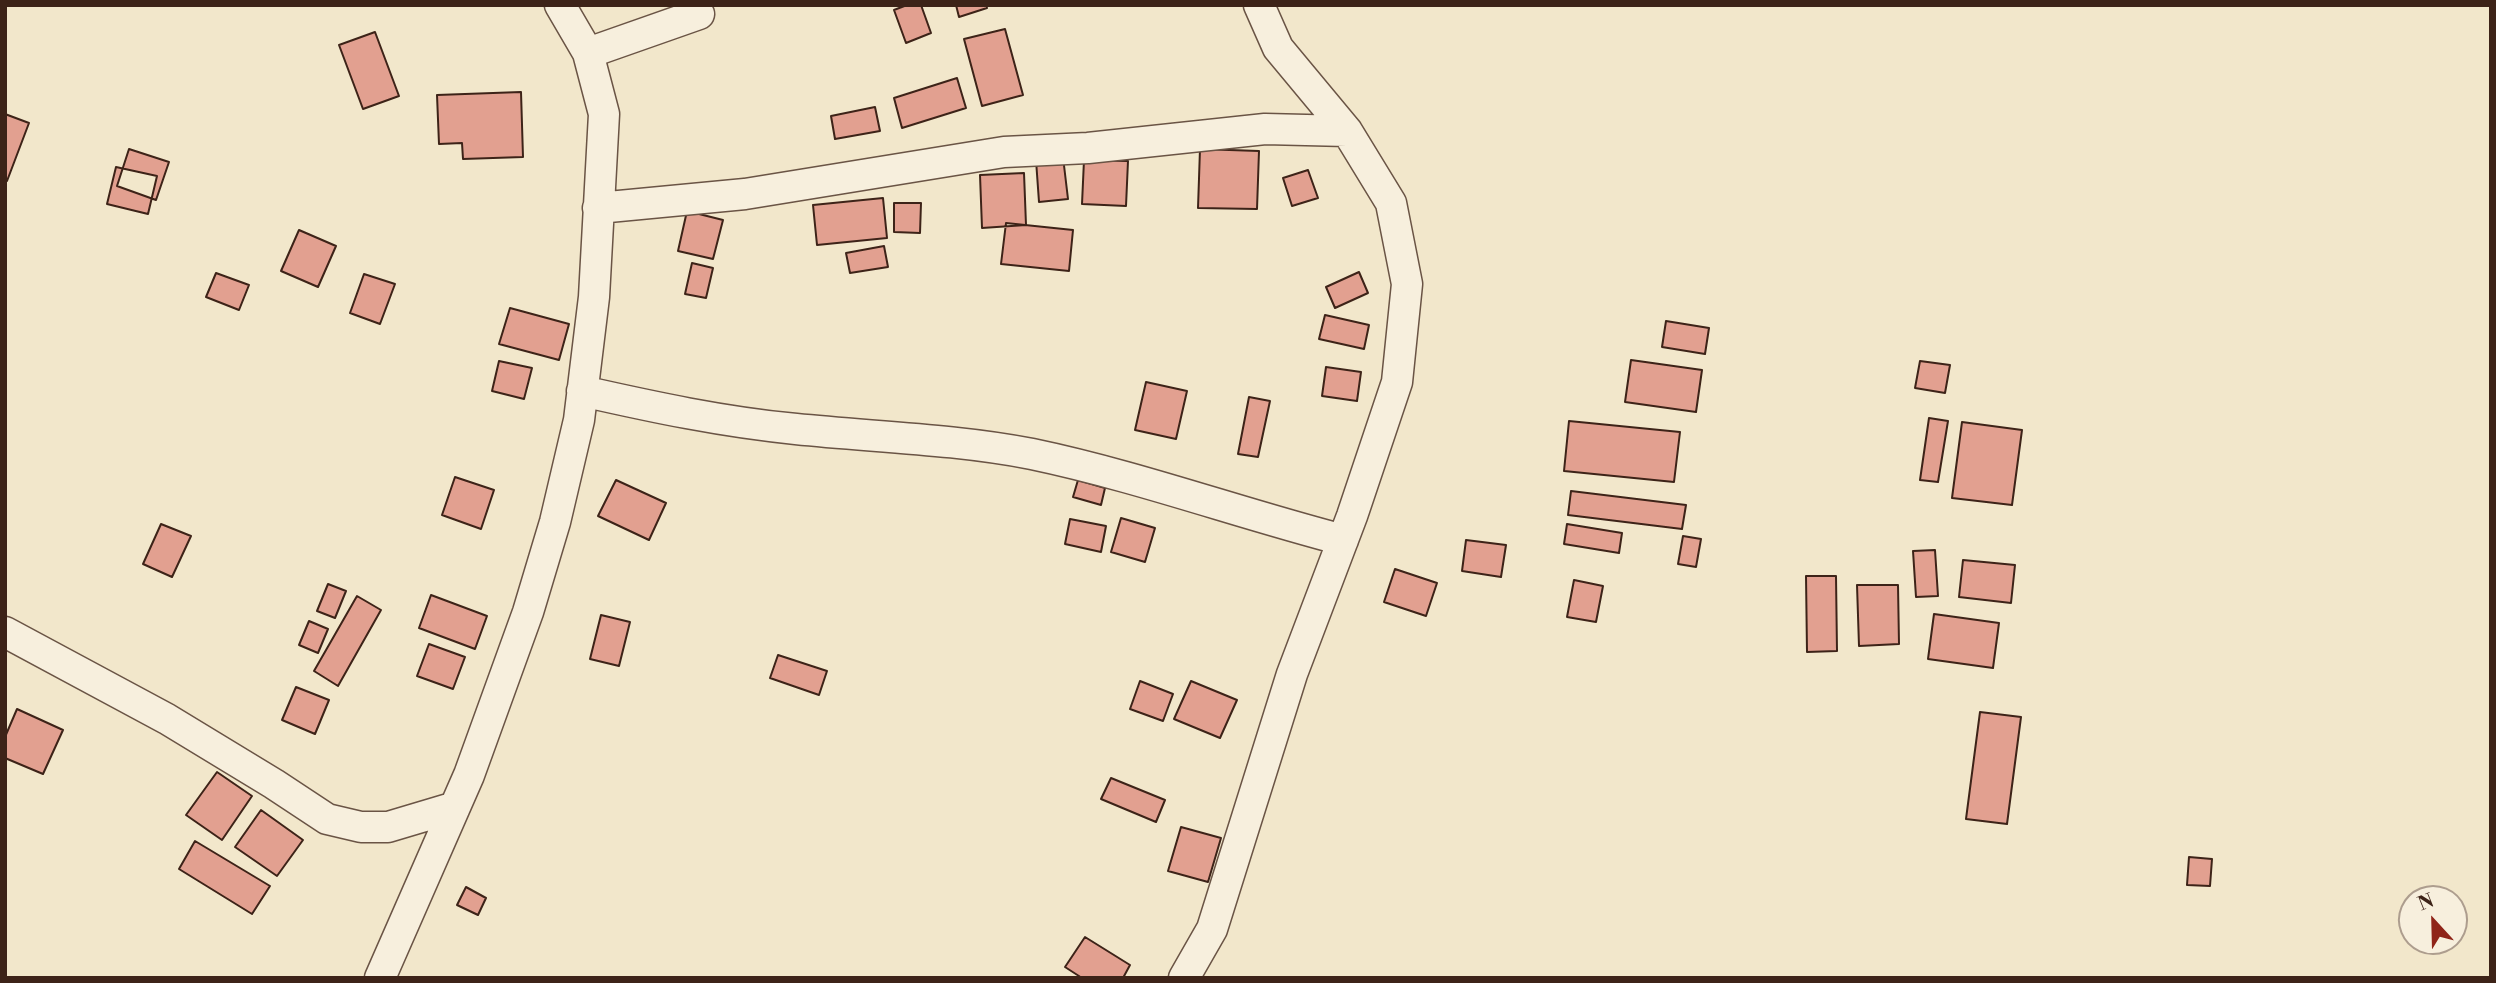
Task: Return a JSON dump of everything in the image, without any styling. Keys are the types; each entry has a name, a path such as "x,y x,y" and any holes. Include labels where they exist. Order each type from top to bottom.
{"street":[{"path":"380,978 469,775 528,612 558,509 579,420 594,298 604,114 588,53 561,5"},
{"path":"1184,978 1212,929 1292,674 1343,540 1397,382 1407,284 1391,204 1347,131 1278,48 1259,5"},
{"path":"588,53 699,14"},
{"path":"598,208 745,194 1004,152 1088,148 1265,130 1347,131"},
{"path":"582,391 676,412 794,429 916,439 1031,454 1343,540"},
{"path":"5,632 167,719 327,819 361,827 388,827 455,807"}],"building":[{"path":"907,5 921,5 931,33 906,43 894,10"},
{"path":"956,5 986,5 987,8 959,17"},
{"path":"1005,29 1023,95 982,106 964,39"},
{"path":"375,32 399,96 363,109 339,45"},
{"path":"957,78 966,108 902,128 894,98"},
{"path":"521,92 523,157 463,159 462,143 439,144 437,95"},
{"path":"875,107 880,131 835,139 831,116"},
{"path":"5,114 29,123 7,181 5,180"},
{"path":"129,149 169,162 156,200 117,186"},
{"path":"1200,149 1259,151 1257,209 1198,208"},
{"path":"1063,157 1068,199 1039,202 1036,160"},
{"path":"1084,160 1128,161 1126,206 1082,204"},
{"path":"116,167 157,176 148,214 107,204"},
{"path":"1308,170 1318,198 1292,206 1283,178"},
{"path":"1024,173 1026,225 982,228 980,175"},
{"path":"883,198 887,238 817,245 813,205"},
{"path":"894,203 921,203 920,233 894,232"},
{"path":"687,211 723,220 713,259 678,251"},
{"path":"1006,223 1073,230 1069,271 1001,264"},
{"path":"299,230 336,246 318,287 281,271"},
{"path":"884,246 888,267 850,273 846,253"},
{"path":"692,263 713,268 706,298 685,294"},
{"path":"1359,272 1368,293 1335,308 1326,287"},
{"path":"216,273 249,285 239,310 206,297"},
{"path":"364,274 395,284 380,324 350,313"},
{"path":"510,308 569,324 559,360 499,344"},
{"path":"1325,315 1369,325 1364,349 1319,339"},
{"path":"1666,321 1709,328 1705,354 1662,347"},
{"path":"1631,360 1702,370 1696,412 1625,402"},
{"path":"499,361 532,368 524,399 492,391"},
{"path":"1920,361 1950,365 1945,393 1915,388"},
{"path":"1326,367 1361,372 1357,401 1322,396"},
{"path":"1146,382 1187,391 1176,439 1135,430"},
{"path":"1249,397 1270,401 1258,457 1238,454"},
{"path":"1929,418 1948,421 1938,482 1920,480"},
{"path":"1569,421 1680,432 1674,482 1564,471"},
{"path":"1962,422 2022,430 2012,505 1952,498"},
{"path":"455,477 494,490 481,529 442,515"},
{"path":"616,480 666,503 649,540 598,516"},
{"path":"1078,480 1105,488 1101,505 1073,497"},
{"path":"1571,491 1686,505 1682,529 1568,515"},
{"path":"1121,518 1155,528 1145,562 1111,552"},
{"path":"1070,519 1106,526 1101,552 1065,544"},
{"path":"161,524 191,536 172,577 143,564"},
{"path":"1567,524 1622,533 1619,553 1564,544"},
{"path":"1683,536 1701,539 1696,567 1678,564"},
{"path":"1466,540 1506,545 1501,577 1462,571"},
{"path":"1935,550 1938,596 1916,597 1913,551"},
{"path":"1963,560 2015,565 2011,603 1959,597"},
{"path":"1395,569 1437,583 1426,616 1384,602"},
{"path":"1806,576 1836,576 1837,651 1807,652"},
{"path":"1574,580 1603,586 1596,622 1567,617"},
{"path":"328,584 346,591 335,618 317,611"},
{"path":"1857,585 1898,585 1899,644 1859,646"},
{"path":"431,595 487,616 475,649 419,628"},
{"path":"357,596 381,610 338,686 314,671"},
{"path":"1934,614 1999,623 1993,668 1928,659"},
{"path":"601,615 630,622 619,666 590,659"},
{"path":"309,621 328,629 318,653 299,645"},
{"path":"429,644 465,657 453,689 417,676"},
{"path":"778,655 827,671 819,695 770,678"},
{"path":"1140,681 1173,694 1163,721 1130,709"},
{"path":"1191,681 1237,700 1220,738 1174,719"},
{"path":"296,687 329,700 315,734 282,720"},
{"path":"17,709 63,730 43,774 5,758 5,737"},
{"path":"1980,712 2021,717 2007,824 1966,819"},
{"path":"217,772 252,796 222,840 186,815"},
{"path":"1111,778 1165,800 1156,822 1101,799"},
{"path":"261,810 303,840 277,876 235,847"},
{"path":"1181,827 1221,838 1208,882 1168,871"},
{"path":"195,841 270,886 252,914 179,869"},
{"path":"2189,857 2212,859 2210,886 2187,885"},
{"path":"466,887 486,898 478,915 457,905"},
{"path":"1085,937 1130,965 1123,978 1082,978 1065,967"}]}
